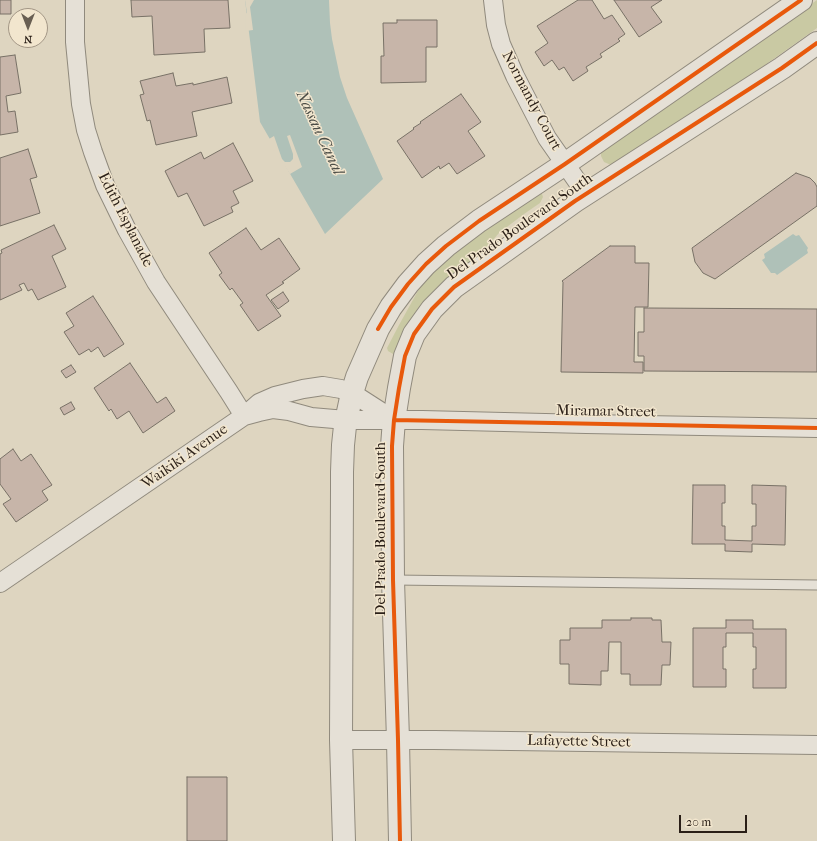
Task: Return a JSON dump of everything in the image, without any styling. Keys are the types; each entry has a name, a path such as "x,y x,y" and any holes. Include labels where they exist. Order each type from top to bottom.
{"street":[{"name":"Edith Esplanade","path":"75,0 75,42 81,104 86,130 105,185 127,230 156,282 244,416"},
{"name":"Normandy Court","path":"493,0 496,25 501,44 526,98 547,138 586,194"},
{"name":"Del Prado Boulevard South","path":"344,841 341,740 343,445 346,420 352,393 357,377 378,329 391,307 408,284 426,264 446,246 479,221 565,164 801,0"},
{"name":"Del Prado Boulevard South","path":"400,841 393,580 392,446 394,420 405,356 414,334 432,309 454,287 586,194 782,68 817,43"},
{"path":"244,416 259,403 276,396 303,389 323,386 341,389 352,393 394,420"},
{"name":"Waikiki Avenue","path":"0,583 244,416 273,410 289,411 312,417 346,420 394,420"},
{"name":"Miramar Street","path":"394,420 817,428"},
{"name":"Lafayette Street","path":"341,740 817,745"}],"lane":[{"path":"393,580 817,584"}],"green space":[{"path":"817,0 817,28 765,65 618,162 611,165 604,162 601,152"},
{"path":"539,193 542,194 543,197 540,203 499,233 474,260 396,352 393,354 388,351 387,348 424,280 444,257"}],"water":[{"name":"Nassau Canal","path":"245,0 329,0 332,39 340,77 347,98 383,179 325,234 260,122"},
{"path":"793,234 796,236 799,235 808,248 808,253 777,275 775,273 771,273 762,260 765,258 764,254"}],"pier":[{"path":"245,0 254,0 250,7 253,30 246,31 245,14 247,13"},
{"path":"290,135 302,167 290,174 279,157 278,158 269,139 274,136 282,159 285,162 290,162 293,159 293,154 287,136"}],"building":[{"path":"0,0 11,0 11,8 8,8 8,14 0,14"},
{"path":"131,0 228,0 230,28 204,29 205,52 154,55 152,16 132,17"},
{"path":"578,0 592,0 604,19 612,15 625,34 618,39 620,41 600,54 602,57 586,67 588,71 573,81 564,67 559,70 552,60 544,66 535,52 548,43 537,26"},
{"path":"614,0 662,0 651,7 662,22 639,37"},
{"path":"397,20 437,20 437,47 426,47 426,82 381,83 381,56 384,56 383,23 397,23"},
{"path":"15,55 21,93 6,96 8,112 15,111 18,132 0,135 0,57"},
{"path":"173,73 176,86 193,83 193,85 227,77 232,103 192,112 197,136 156,145 150,120 147,121 140,95 144,94 140,81"},
{"path":"461,94 481,122 468,131 485,156 457,174 449,163 440,169 439,166 422,178 397,141 414,129 413,128 421,123 420,122"},
{"path":"233,143 253,181 233,191 239,203 231,207 233,212 204,226 187,193 178,197 165,171 201,152 204,159"},
{"path":"28,149 37,177 30,179 40,213 0,226 0,158"},
{"path":"796,173 810,178 815,183 817,187 817,206 715,279 703,273 695,262 692,248"},
{"path":"54,225 66,249 52,256 66,287 38,300 32,289 28,291 24,283 19,285 22,290 0,300 1,250"},
{"path":"246,228 261,250 279,238 300,269 282,282 284,283 266,295 281,316 258,331 240,305 243,303 232,288 230,290 219,275 222,273 209,253"},
{"path":"610,246 635,246 635,263 649,263 648,307 635,307 634,362 643,362 643,373 561,372 562,281"},
{"path":"283,292 289,301 278,309 271,300"},
{"path":"93,296 124,344 104,357 98,347 91,352 89,349 79,355 64,332 74,326 66,313"},
{"path":"644,308 817,309 817,372 644,371 644,356 638,356 638,332 644,332"},
{"path":"130,363 157,403 166,397 175,411 143,433 129,411 117,419 111,409 109,411 94,388"},
{"path":"71,365 76,372 66,378 61,371"},
{"path":"71,402 75,409 64,415 60,408"},
{"path":"13,449 21,461 31,454 52,485 42,491 48,500 16,522 3,504 11,499 0,484 0,459"},
{"path":"693,485 725,485 725,503 722,503 722,526 725,526 725,540 752,541 752,526 756,526 756,504 752,504 752,485 786,486 785,545 752,544 752,552 725,551 725,544 692,544"},
{"path":"631,618 652,618 652,620 661,620 662,642 671,642 670,665 662,665 661,685 630,685 630,674 621,674 621,642 609,642 608,671 601,671 601,685 569,684 569,664 560,664 560,640 570,640 570,628 602,628 602,620 631,620"},
{"path":"726,620 753,620 753,629 786,629 786,688 753,688 753,669 756,669 756,647 753,647 753,633 726,633 726,647 723,647 723,669 726,669 726,687 693,687 693,628 726,628"},
{"path":"187,777 227,777 227,841 187,841"}],"cycle path":[{"path":"378,329 391,307 408,284 426,264 446,246 479,221 565,164 801,0"},
{"path":"400,841 393,580 392,446 394,420 405,356 414,334 432,309 454,287 575,201 782,68 817,43"},
{"path":"394,420 817,428"}]}
